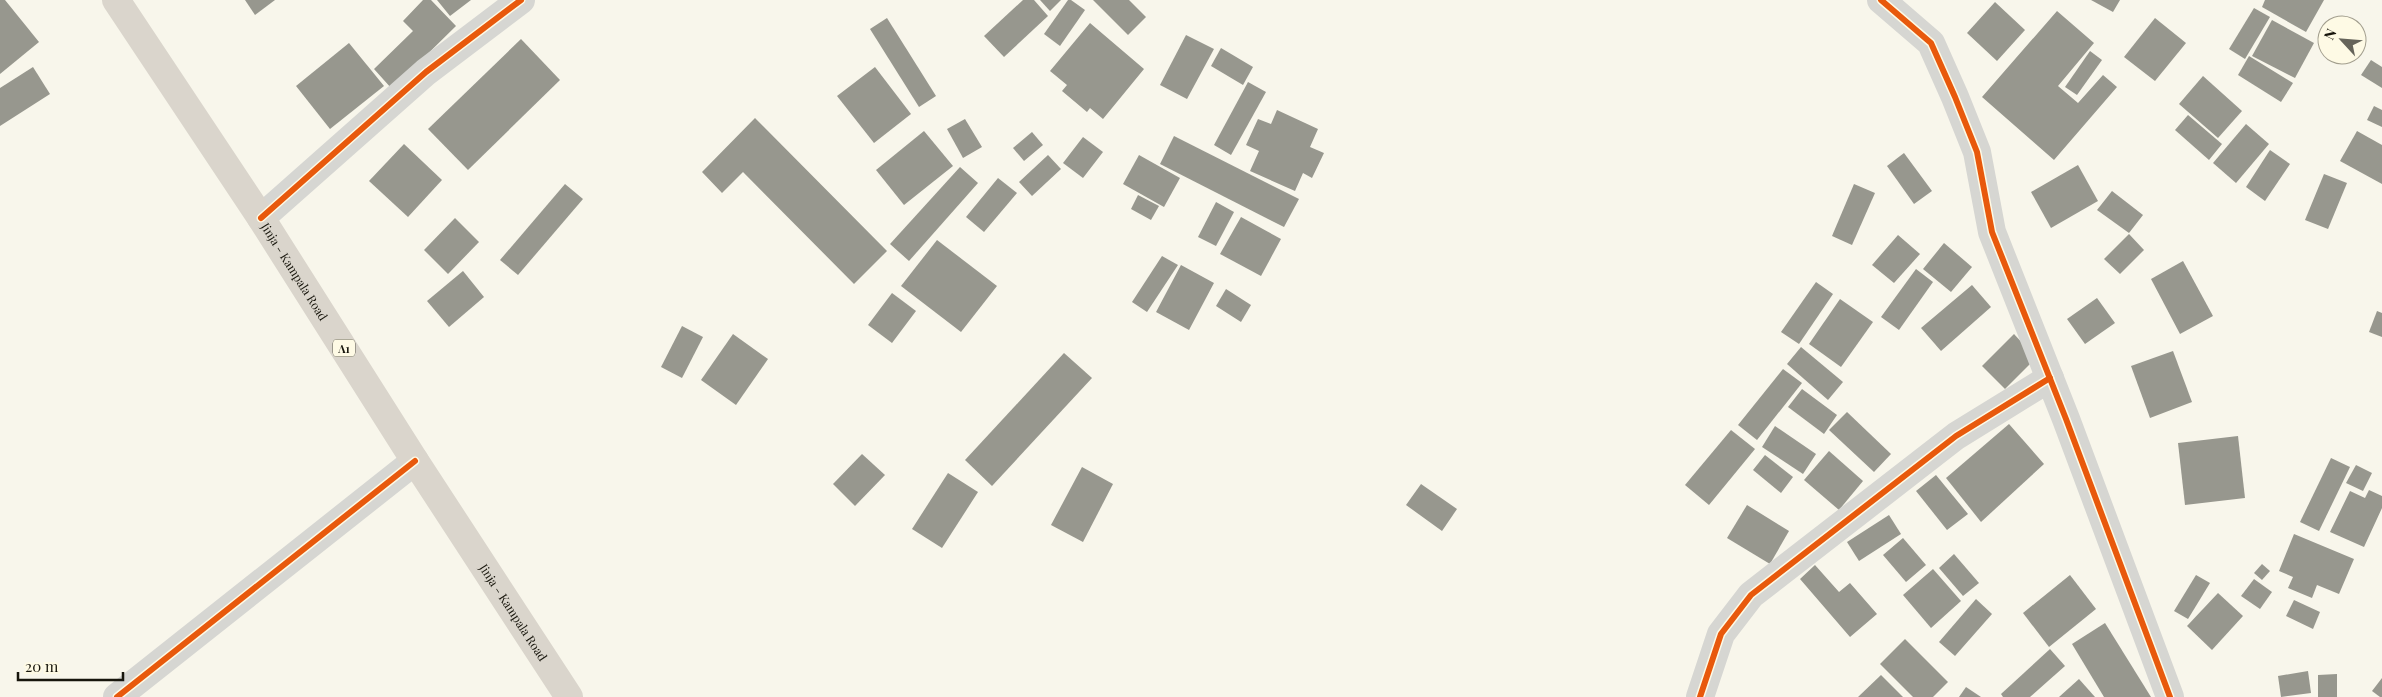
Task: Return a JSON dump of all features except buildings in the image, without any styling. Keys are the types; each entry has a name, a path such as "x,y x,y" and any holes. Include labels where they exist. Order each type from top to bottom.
{"highway":[{"name":"Jinja - Kampala Road","path":"116,0 261,218 569,697"}],"street":[{"path":"261,218 426,72 521,0"},
{"path":"1883,0 1931,43 1955,97 1977,152 1992,232 2050,378 2170,697"},
{"path":"1700,697 1720,634 1751,596 1956,436 2050,378"},
{"path":"117,697 415,460"}],"cycle path":[{"path":"261,218 426,72 521,0"},
{"path":"1881,0 1931,43 1955,97 1977,152 1992,232 2066,419 2170,697"},
{"path":"1700,697 1721,634 1751,595 1956,436 2050,378"},
{"path":"117,697 415,461"}]}
